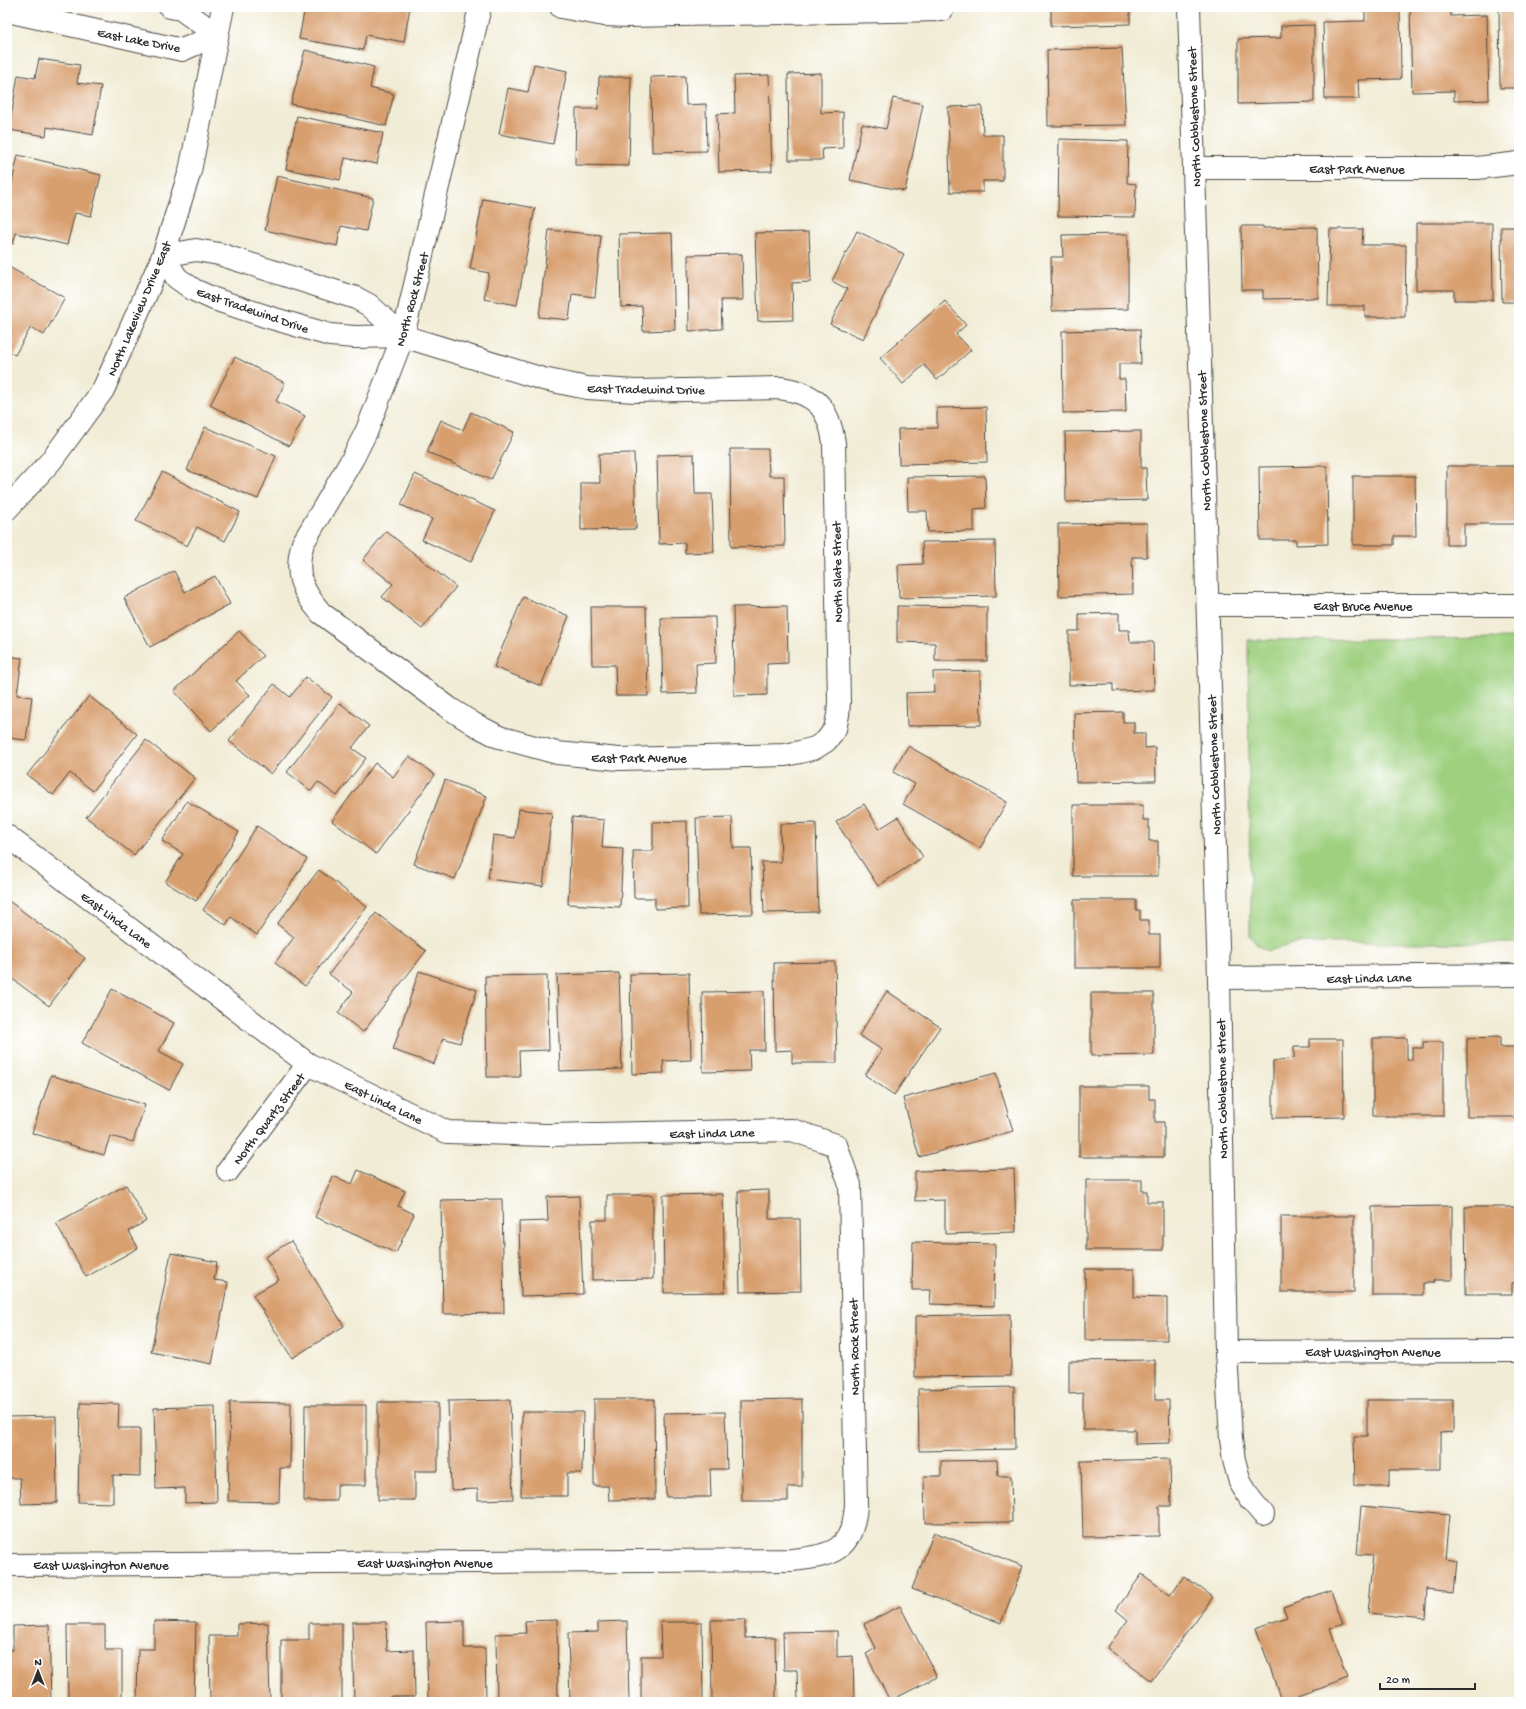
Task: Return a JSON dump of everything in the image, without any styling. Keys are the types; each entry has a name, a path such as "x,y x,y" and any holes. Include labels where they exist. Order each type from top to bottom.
{"street":[{"name":"East Lake Drive","path":"8,7 16,14 182,50 217,35"},
{"path":"170,7 180,9 217,35"},
{"name":"North Lakeview Drive East","path":"7,509 51,461 103,390 163,256 190,171 223,7"},
{"name":"North Rock Street","path":"299,573 299,558 303,543 353,458 367,430 403,336 480,7"},
{"path":"561,7 604,14 629,16 942,10"},
{"name":"North Cobblestone Street","path":"1189,7 1219,978 1226,1352 1231,1440 1234,1460 1240,1482 1251,1500 1263,1514"},
{"name":"East Park Avenue","path":"1195,168 1477,168 1519,163"},
{"name":"East Tradewind Drive","path":"403,336 369,305 356,298 219,254 196,250 163,256 177,278 194,290 214,299 268,317 330,335 361,338 403,336 542,379 587,388 636,391 780,388 796,390 810,396 820,404"},
{"name":"North Slate Street","path":"820,404 828,416 834,443 838,715 835,729 826,741"},
{"name":"East Park Avenue","path":"299,573 303,587 311,601 321,613 449,708 474,724 499,737 557,753 619,759 785,755 815,748 826,741"},
{"name":"East Bruce Avenue","path":"1208,605 1519,604"},
{"name":"East Linda Lane","path":"7,836 308,1064 448,1132 548,1135 792,1130 836,1145"},
{"name":"East Linda Lane","path":"1219,978 1519,975"},
{"name":"North Quartz Street","path":"228,1171 308,1064"},
{"name":"North Rock Street","path":"836,1145 850,1185 856,1505 853,1528 841,1548"},
{"name":"East Washington Avenue","path":"1226,1352 1519,1351"},
{"name":"East Washington Avenue","path":"7,1565 792,1560 827,1554 841,1548"}],"green space":[{"path":"1519,638 1519,943 1298,943 1268,951 1258,946 1250,936 1248,640"}],"building":[{"path":"305,7 410,7 404,42 366,35 363,50 299,39"},
{"path":"1051,7 1130,7 1130,24 1051,26"},
{"path":"1365,7 1400,7 1401,79 1358,80 1359,99 1325,99 1323,22 1365,21"},
{"path":"1410,7 1450,7 1451,16 1487,15 1489,100 1454,101 1454,91 1412,92"},
{"path":"1499,7 1519,7 1519,88 1500,88"},
{"path":"1314,25 1314,102 1238,104 1238,39 1281,38 1281,26"},
{"path":"1122,48 1126,125 1048,126 1047,50"},
{"path":"305,50 374,67 370,88 394,94 386,126 291,104"},
{"path":"39,59 80,65 77,83 101,86 93,135 47,127 46,136 9,130 18,75 35,78"},
{"path":"534,64 567,71 553,144 499,134 508,88 528,92"},
{"path":"821,73 821,113 843,112 843,148 822,149 823,160 789,160 788,74"},
{"path":"769,75 772,171 719,172 717,114 735,113 734,76"},
{"path":"685,76 686,105 706,104 707,151 652,152 651,77"},
{"path":"599,77 631,77 629,166 575,165 576,109 598,109"},
{"path":"893,98 923,104 905,191 850,180 862,124 886,129"},
{"path":"982,106 983,135 1003,135 1003,181 983,181 983,192 950,192 948,107"},
{"path":"297,116 383,133 377,164 345,158 340,180 286,169"},
{"path":"1059,139 1128,141 1127,183 1136,184 1135,217 1058,216"},
{"path":"18,155 101,175 91,216 75,213 67,245 16,233 13,244 7,243 7,196 9,196"},
{"path":"277,176 373,198 366,231 341,226 337,246 265,230"},
{"path":"483,199 535,208 517,305 484,299 489,273 470,269"},
{"path":"1416,223 1492,223 1493,300 1454,300 1454,290 1416,290"},
{"path":"1241,226 1263,226 1263,228 1317,227 1318,298 1263,299 1263,290 1242,290"},
{"path":"1501,227 1519,227 1519,302 1502,302"},
{"path":"1330,229 1363,229 1362,245 1406,245 1405,317 1365,317 1365,306 1328,306"},
{"path":"549,230 601,235 595,297 572,294 569,320 539,317"},
{"path":"857,231 904,254 863,339 830,324 847,289 832,281"},
{"path":"809,232 811,282 792,283 793,320 758,321 755,233"},
{"path":"672,233 675,330 643,331 642,306 621,307 619,234"},
{"path":"1128,234 1128,309 1052,311 1051,257 1063,257 1062,235"},
{"path":"742,254 743,300 721,300 722,329 689,331 688,255"},
{"path":"7,266 65,298 44,335 31,327 15,355 7,351"},
{"path":"945,301 966,325 956,334 971,350 937,380 924,365 903,384 880,358"},
{"path":"1140,329 1141,364 1119,364 1119,379 1125,379 1126,412 1063,413 1062,331"},
{"path":"235,357 285,383 276,401 305,416 289,446 210,405"},
{"path":"986,407 987,462 899,464 898,429 937,428 937,408"},
{"path":"471,412 514,432 491,480 427,452 441,420 463,430"},
{"path":"205,427 276,456 258,499 187,470"},
{"path":"1141,431 1141,468 1146,468 1147,500 1066,502 1065,432"},
{"path":"730,449 768,449 769,476 784,476 785,546 731,547"},
{"path":"634,453 636,529 581,530 581,483 600,483 599,454"},
{"path":"694,454 695,494 712,494 714,552 685,553 685,543 659,544 657,455"},
{"path":"1327,466 1328,544 1296,545 1296,540 1260,540 1259,467"},
{"path":"1447,466 1518,466 1518,524 1464,524 1464,545 1447,545"},
{"path":"162,472 240,512 225,541 197,527 187,546 136,521"},
{"path":"415,474 495,511 471,562 422,540 432,519 401,505"},
{"path":"985,476 986,508 974,509 974,531 928,532 927,511 908,511 907,477"},
{"path":"1353,476 1415,476 1416,536 1394,536 1394,545 1353,545"},
{"path":"1147,523 1147,557 1132,557 1133,594 1059,596 1058,524"},
{"path":"386,531 456,587 422,629 382,597 393,584 363,560"},
{"path":"995,541 996,596 899,598 898,565 923,564 922,542"},
{"path":"174,571 185,592 215,576 230,604 150,647 124,598"},
{"path":"523,597 569,616 541,686 494,667"},
{"path":"787,606 788,663 767,664 767,695 734,696 733,607"},
{"path":"897,606 987,607 987,661 935,661 935,643 897,642"},
{"path":"591,607 646,607 648,696 616,696 615,665 592,665"},
{"path":"1119,613 1119,630 1129,630 1130,642 1153,642 1154,690 1113,691 1113,684 1069,685 1069,631 1079,631 1079,614"},
{"path":"715,617 716,663 696,664 697,693 663,694 661,618"},
{"path":"239,631 263,656 236,681 250,695 211,731 174,691"},
{"path":"7,656 22,658 17,695 32,697 26,740 7,738"},
{"path":"980,671 981,725 907,726 906,693 934,692 933,672"},
{"path":"306,677 332,697 271,774 229,741 274,684 290,697"},
{"path":"89,696 137,734 93,791 70,773 53,795 27,775"},
{"path":"340,703 369,726 352,748 366,758 337,796 318,782 311,791 287,772"},
{"path":"1123,712 1123,722 1134,722 1134,733 1145,733 1145,748 1155,747 1156,781 1076,782 1074,713"},
{"path":"146,740 195,778 134,855 86,817"},
{"path":"908,746 1007,802 980,848 903,804 915,784 893,772"},
{"path":"409,756 435,775 376,854 332,821 375,763 393,777"},
{"path":"445,780 487,796 455,879 414,864"},
{"path":"187,801 239,832 196,901 165,882 183,854 162,841"},
{"path":"864,804 879,829 898,817 923,857 878,886 836,822"},
{"path":"1073,805 1143,805 1143,820 1149,820 1149,841 1158,841 1158,876 1073,876"},
{"path":"519,809 552,813 543,886 488,879 493,835 515,838"},
{"path":"572,817 604,820 602,848 623,849 620,907 568,904"},
{"path":"732,817 733,848 751,848 753,914 699,915 696,818"},
{"path":"687,821 688,908 655,909 655,898 634,898 633,851 653,851 653,822"},
{"path":"816,823 818,912 764,913 762,862 781,862 780,824"},
{"path":"257,826 307,859 257,935 231,917 226,925 203,910"},
{"path":"319,870 367,907 305,986 275,963 294,937 277,924"},
{"path":"1074,900 1136,900 1136,910 1140,910 1140,920 1149,920 1149,935 1160,935 1160,968 1074,968"},
{"path":"9,901 85,958 49,1006 7,975 7,904"},
{"path":"376,913 426,951 363,1032 338,1013 353,992 329,974"},
{"path":"835,962 837,1063 792,1063 792,1050 775,1051 774,963"},
{"path":"419,971 477,990 460,1043 443,1038 434,1064 393,1050"},
{"path":"619,973 622,1069 560,1071 557,975"},
{"path":"689,973 691,1060 663,1061 664,1073 632,1074 630,974"},
{"path":"547,975 549,1050 519,1051 520,1077 487,1077 485,976"},
{"path":"112,989 174,1023 159,1051 183,1064 169,1090 82,1043"},
{"path":"764,991 765,1050 749,1050 750,1071 703,1072 702,992"},
{"path":"887,991 940,1027 894,1095 865,1075 882,1050 859,1035"},
{"path":"1091,993 1154,993 1154,1055 1091,1056"},
{"path":"1500,1037 1500,1047 1516,1047 1516,1056 1519,1056 1519,1117 1467,1117 1467,1038"},
{"path":"1373,1038 1407,1038 1407,1060 1412,1060 1412,1048 1423,1048 1423,1042 1443,1042 1443,1116 1373,1116"},
{"path":"1310,1039 1343,1039 1344,1117 1273,1118 1273,1061 1294,1058 1294,1047 1310,1047"},
{"path":"996,1073 1013,1131 919,1157 903,1098"},
{"path":"51,1075 145,1105 133,1142 110,1136 104,1155 32,1133"},
{"path":"1079,1086 1149,1086 1149,1099 1155,1099 1155,1122 1164,1122 1164,1157 1079,1157"},
{"path":"1014,1169 1016,1232 945,1234 945,1200 915,1201 915,1171"},
{"path":"358,1170 405,1191 398,1206 414,1214 396,1253 315,1217 333,1176 352,1184"},
{"path":"1086,1180 1142,1180 1142,1191 1147,1191 1147,1202 1163,1202 1163,1250 1086,1250"},
{"path":"126,1185 146,1221 129,1231 138,1248 86,1277 56,1223"},
{"path":"769,1190 769,1219 800,1219 801,1291 740,1292 738,1191"},
{"path":"723,1194 725,1292 664,1293 663,1195"},
{"path":"607,1195 653,1195 653,1279 592,1280 592,1220 607,1220"},
{"path":"579,1196 583,1294 521,1296 519,1222 548,1221 547,1197"},
{"path":"502,1199 504,1313 443,1314 441,1200"},
{"path":"1452,1206 1452,1280 1434,1280 1434,1283 1423,1283 1423,1295 1372,1295 1372,1207"},
{"path":"1465,1207 1519,1207 1519,1283 1512,1283 1512,1294 1466,1294"},
{"path":"1281,1216 1354,1216 1354,1292 1281,1292"},
{"path":"291,1241 344,1326 292,1358 253,1295 279,1280 265,1257"},
{"path":"913,1242 995,1244 994,1306 930,1304 931,1290 912,1290"},
{"path":"171,1253 217,1262 214,1280 228,1282 212,1364 151,1352"},
{"path":"1085,1269 1134,1269 1134,1297 1167,1298 1167,1340 1085,1340"},
{"path":"1010,1314 1011,1376 915,1377 915,1316"},
{"path":"1155,1360 1155,1400 1169,1400 1170,1443 1135,1444 1135,1430 1083,1430 1083,1393 1069,1394 1069,1361"},
{"path":"1014,1387 1015,1449 919,1451 918,1389"},
{"path":"594,1399 654,1399 655,1499 609,1500 608,1486 594,1486"},
{"path":"802,1399 802,1487 788,1487 788,1501 742,1501 741,1400"},
{"path":"510,1400 513,1499 478,1500 478,1489 451,1490 448,1401"},
{"path":"1367,1400 1453,1400 1453,1432 1441,1433 1441,1470 1390,1470 1390,1486 1355,1486 1354,1436 1367,1436"},
{"path":"230,1402 291,1403 290,1468 280,1468 279,1502 228,1501"},
{"path":"378,1402 438,1402 438,1471 415,1471 415,1500 378,1500"},
{"path":"80,1403 119,1404 118,1428 140,1428 140,1476 113,1475 113,1503 78,1502"},
{"path":"305,1405 366,1405 366,1485 337,1485 337,1501 304,1501"},
{"path":"215,1406 217,1502 185,1503 185,1488 156,1489 154,1408"},
{"path":"522,1412 583,1412 582,1473 567,1473 567,1496 521,1496"},
{"path":"725,1412 727,1469 710,1469 711,1497 666,1497 664,1413"},
{"path":"56,1416 57,1503 21,1504 20,1478 7,1478 7,1417"},
{"path":"1170,1459 1171,1506 1159,1506 1159,1536 1083,1537 1081,1461"},
{"path":"997,1460 998,1476 1011,1476 1012,1522 925,1523 924,1476 941,1476 941,1461"},
{"path":"1361,1506 1449,1514 1445,1558 1456,1560 1453,1593 1427,1590 1425,1619 1367,1613 1373,1555 1357,1554"},
{"path":"934,1532 1023,1566 1001,1623 912,1589"},
{"path":"1142,1574 1170,1595 1184,1576 1213,1597 1151,1681 1107,1648 1128,1620 1116,1610"},
{"path":"1331,1590 1343,1624 1330,1629 1348,1678 1282,1702 1256,1628 1287,1617 1283,1607"},
{"path":"900,1606 937,1677 890,1701 866,1654 876,1648 864,1624"},
{"path":"557,1620 558,1702 497,1702 496,1634 526,1633 525,1621"},
{"path":"711,1620 745,1620 745,1638 775,1637 776,1702 712,1702"},
{"path":"154,1621 196,1622 194,1702 137,1702 138,1649 154,1649"},
{"path":"464,1621 464,1648 485,1648 486,1700 428,1701 426,1622"},
{"path":"627,1621 629,1702 570,1702 568,1633 598,1632 598,1622"},
{"path":"352,1622 386,1622 387,1651 414,1650 415,1697 390,1697 390,1702 354,1702"},
{"path":"660,1622 702,1622 703,1702 641,1702 641,1656 661,1656"},
{"path":"268,1623 270,1702 210,1702 209,1636 237,1636 237,1624"},
{"path":"309,1623 342,1623 342,1702 281,1702 281,1640 309,1640"},
{"path":"49,1625 51,1702 7,1702 7,1650 13,1650 13,1626"},
{"path":"67,1625 105,1625 105,1650 122,1650 122,1702 68,1702"},
{"path":"837,1631 837,1657 853,1656 854,1702 798,1702 797,1670 784,1670 783,1632"}]}
